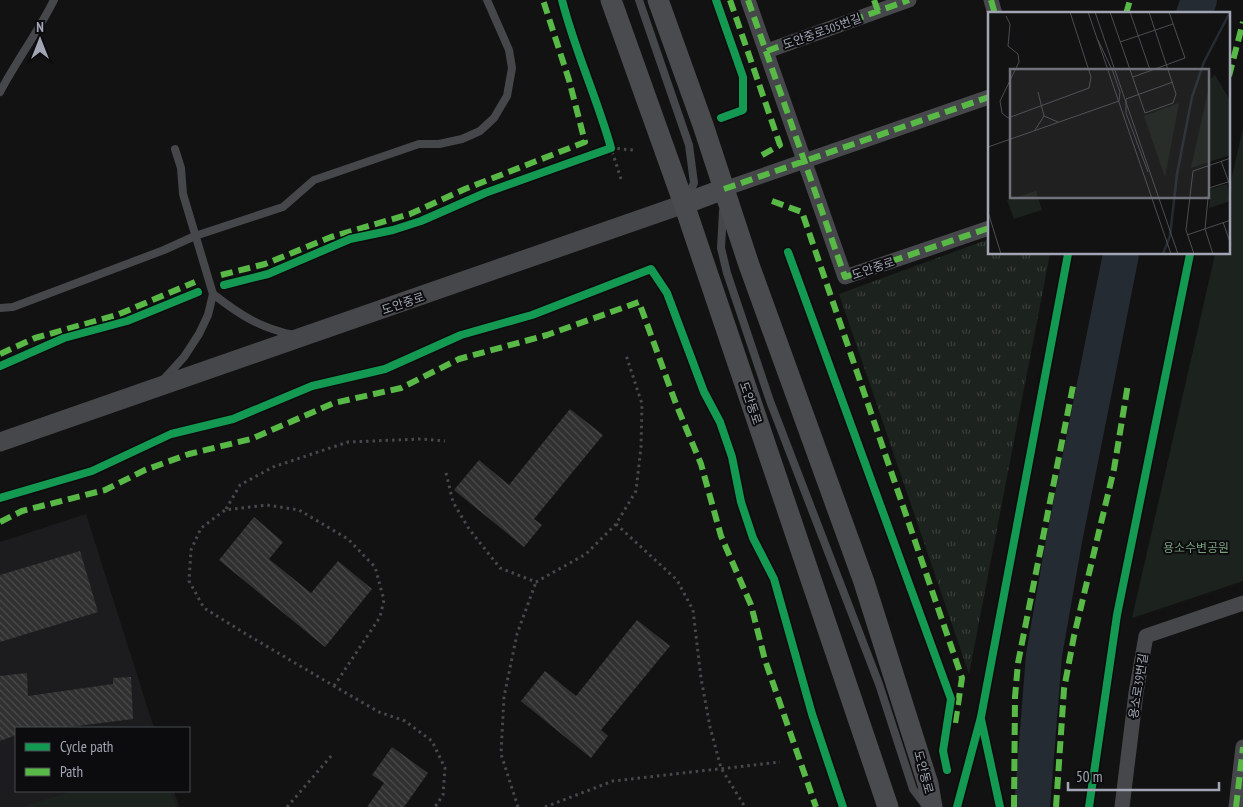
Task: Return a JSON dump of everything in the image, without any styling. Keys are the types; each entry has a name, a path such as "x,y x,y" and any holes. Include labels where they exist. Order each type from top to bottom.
{"main road":[{"name":"도안동로","path":"611,0 684,204 888,807"},
{"name":"도안동로","path":"658,0 753,274 864,582 928,784 932,807"},
{"name":"도안중로","path":"684,204 724,189"}],"street":[{"name":"도안중로305번길","path":"748,0 805,162"},
{"name":"도안중로305번길","path":"766,51 876,6 909,0"},
{"path":"990,0 994,12"},
{"name":"도안중로","path":"724,189 988,97"},
{"name":"도안중로","path":"805,162 845,278 988,228"},
{"name":"도안중로","path":"0,442 684,204"},
{"name":"용소로39번길","path":"1122,807 1136,693 1146,636 1243,603"},
{"path":"1236,807 1243,747"}],"lane":[{"path":"0,92 18,57 39,30 54,0"},
{"path":"0,308 13,307 164,250 195,236 282,207 314,180 419,144 439,144 462,139 480,132 494,118 507,96 512,68 509,50 487,0"},
{"path":"639,0 689,145 694,183 684,204"},
{"path":"155,388 184,357 199,334 208,315 213,294 183,194 182,168 175,149"},
{"path":"724,189 721,248 728,275 770,401 879,684 914,789 926,807"},
{"path":"213,294 236,312 270,330 304,337"}],"path":[{"path":"721,118 743,106"},
{"path":"621,179 611,148 634,150"},
{"path":"518,807 502,754 504,697 517,634 536,582 586,554 616,524 636,491 641,447 642,404 626,355"},
{"path":"434,807 443,795 445,768 432,741 405,721 379,712 204,608 189,581 191,550 201,528 226,510 240,485 273,467 348,442 421,439 445,441"},
{"path":"446,474 453,502 469,529 500,568 536,582"},
{"path":"226,510 267,505 299,510 348,539 375,567 384,600 380,618 334,686"},
{"path":"616,524 677,580 693,610 700,678 710,727 722,768 745,807"},
{"path":"287,807 332,755"},
{"path":"545,807 613,780 780,762"}],"shaded area":[{"path":"86,514 154,727 15,727 15,792 174,792 179,807 0,807 0,542"}],"green space":[{"name":"용소수변공원","path":"1243,128 1243,581 1132,618 1215,255 1230,255 1230,185"},
{"path":"988,239 988,255 1050,255 969,674 839,294"},
{"path":"70,792 171,792 176,807 21,807"}],"building":[{"path":"570,409 603,435 534,519 542,525 524,547 454,490 479,460 509,485"},
{"path":"254,517 283,542 269,559 311,593 338,561 372,589 325,647 219,560"},
{"path":"80,551 98,612 0,642 0,575"},
{"path":"637,620 670,646 601,730 608,736 591,758 521,701 545,671 576,696"},
{"path":"27,673 28,696 113,684 113,678 131,677 133,719 69,727 15,727 15,735 0,741 0,676"},
{"path":"392,747 428,773 404,807 367,807 384,783 372,775"}],"waterway":[{"path":"1195,12 1199,0"},
{"path":"1032,807 1044,655 1064,541 1121,255"}],"marked path":[{"path":"221,275 265,264 331,237 410,214 465,189 585,142 569,80 543,0"},
{"path":"730,0 780,145 757,158"},
{"path":"748,0 845,277 988,228"},
{"path":"874,0 878,11"},
{"path":"767,51 909,0"},
{"path":"991,0 994,12"},
{"path":"1127,12 1130,0"},
{"path":"1230,72 1243,22"},
{"path":"724,189 988,97"},
{"path":"772,201 802,212 962,678 955,724"},
{"path":"0,354 35,338 117,315 195,282"},
{"path":"0,522 22,511 105,490 145,470 189,454 251,439 334,403 401,388 459,359 547,335 639,302 676,404 701,464 721,536 751,605 765,660 816,807"},
{"path":"1014,807 1015,697 1018,663 1074,381"},
{"path":"1056,807 1064,689 1074,636 1114,469 1128,384"},
{"path":"1236,807 1243,747"}],"cycle path":[{"path":"224,285 268,274 350,239 393,230 421,221 485,193 611,148 573,38 562,0"},
{"path":"716,0 743,77 743,110 721,118"},
{"path":"788,252 951,699 943,751 947,770"},
{"path":"957,807 981,717 1068,255"},
{"path":"1089,807 1117,615 1190,255"},
{"path":"0,498 92,471 171,434 233,419 312,386 385,369 461,335 532,315 651,269 667,293 704,392 720,422 732,457 741,502 753,538 774,579 812,714 843,807"},
{"path":"0,366 64,338 127,321 198,292"},
{"path":"981,719 1000,807"}]}
